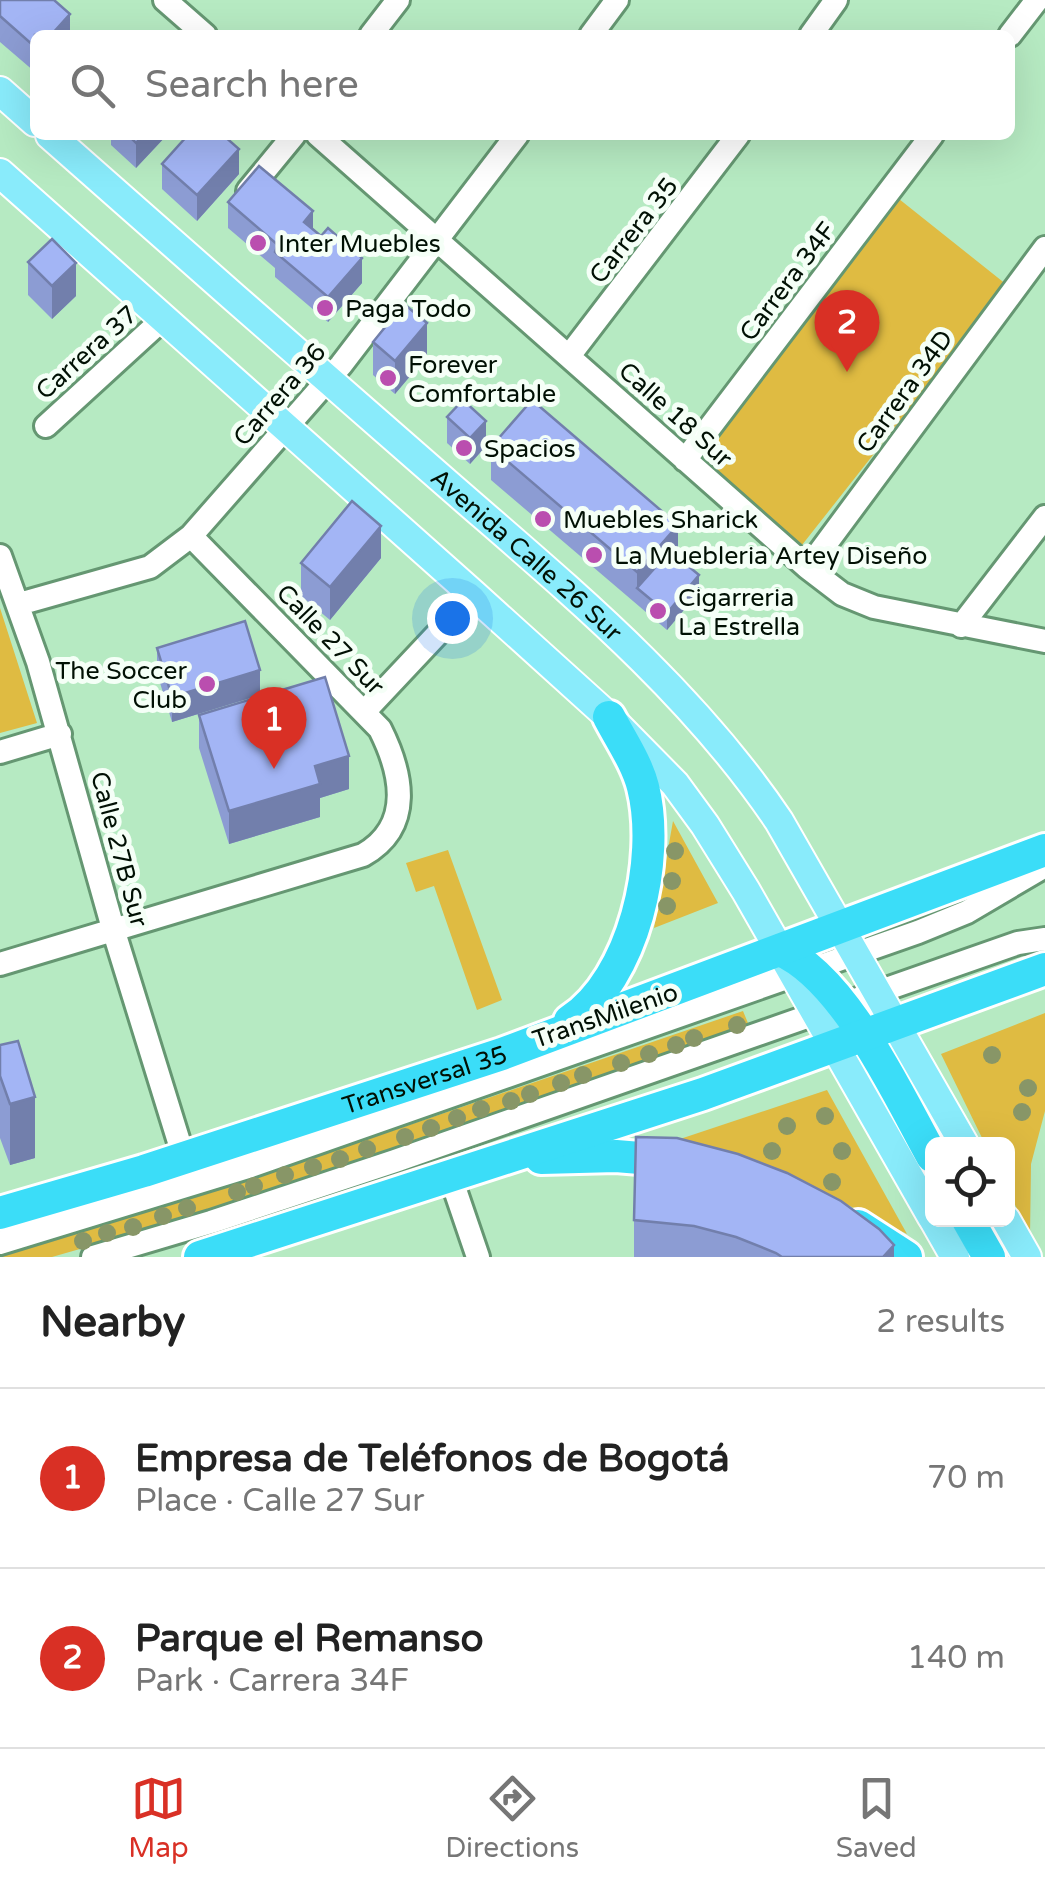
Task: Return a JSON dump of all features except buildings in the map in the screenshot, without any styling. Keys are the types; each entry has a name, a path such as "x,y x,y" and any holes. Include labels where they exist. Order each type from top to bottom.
{"highway":[{"path":"541,1040 602,993 629,941 640,902 647,848 644,791 609,717"},
{"name":"Transversal 35","path":"0,1214 184,1158 541,1040 795,964 1045,850"},
{"path":"795,964 925,1146"},
{"path":"200,1257 703,1094 849,1041 904,1038 1045,969"},
{"path":"501,1159 616,1156 702,1165"},
{"path":"838,1213 906,1257"},
{"path":"972,1227 990,1257"}],"main road":[{"path":"0,91 30,118"},
{"name":"Avenida Calle 26 Sur","path":"56,140 612,630 681,696 746,773 849,940 960,1137"},
{"path":"0,173 609,717 690,804 795,964"},
{"path":"849,1041 925,1201"},
{"path":"938,1227 955,1257"},
{"path":"1010,1227 1027,1257"}],"street":[{"path":"165,0 192,9"},
{"path":"375,30 398,0"},
{"path":"595,30 617,0"},
{"path":"814,30 836,0"},
{"path":"1014,30 1036,0"},
{"path":"248,191 290,140"},
{"name":"Calle 18 Sur","path":"324,140 842,594 961,626 1045,641"},
{"name":"Carrera 36","path":"19,604 150,567 191,536 329,380 513,140"},
{"name":"Carrera 35","path":"569,356 734,140"},
{"name":"Carrera 34F","path":"685,460 928,140"},
{"name":"Carrera 34D","path":"808,568 1045,248"},
{"name":"Carrera 37","path":"46,426 164,319"},
{"path":"961,626 1045,517"},
{"name":"Calle 27 Sur","path":"114,932 363,855 380,846 393,828 399,798 394,758 380,729 191,536"},
{"name":"Calle 27B Sur","path":"0,556 60,734 114,932 184,1158"},
{"path":"364,712 474,595"},
{"path":"0,752 60,734"},
{"path":"849,940 918,932 968,912 1045,866"},
{"path":"0,964 114,932"},
{"path":"93,1257 414,1154 684,1062 877,990 1018,943 1045,939"},
{"name":"TransMilenio","path":"0,1243 266,1161 673,1020 795,964"},
{"path":"450,1175 478,1257"}],"shaded area":[{"path":"894,195 1007,285 802,545 689,459"},
{"path":"0,608 37,723 0,733"},
{"path":"673,821 718,903 654,928"},
{"path":"448,850 502,1000 477,1010 434,886 416,892 406,863"},
{"path":"743,1011 750,1028 160,1226 52,1257 0,1257 239,1183"},
{"path":"1045,1013 1045,1111 1031,1164 1030,1236 1015,1205 1015,1137 982,1137 941,1054"},
{"path":"827,1090 907,1234 778,1171 656,1147"}],"place":[{"name":"Inter Muebles","path":"258,243"},
{"name":"Paga Todo","path":"325,308"},
{"name":"Parque el Remanso","path":"847,372"},
{"name":"Forever Comfortable","path":"388,378"},
{"name":"Spacios","path":"464,448"},
{"name":"Muebles Sharick","path":"543,519"},
{"name":"La Muebleria Artey Diseño","path":"594,555"},
{"name":"Cigarreria La Estrella","path":"658,611"},
{"name":"The Soccer Club","path":"207,684"},
{"name":"Empresa de Teléfonos de Bogotá","path":"274,769"}]}
